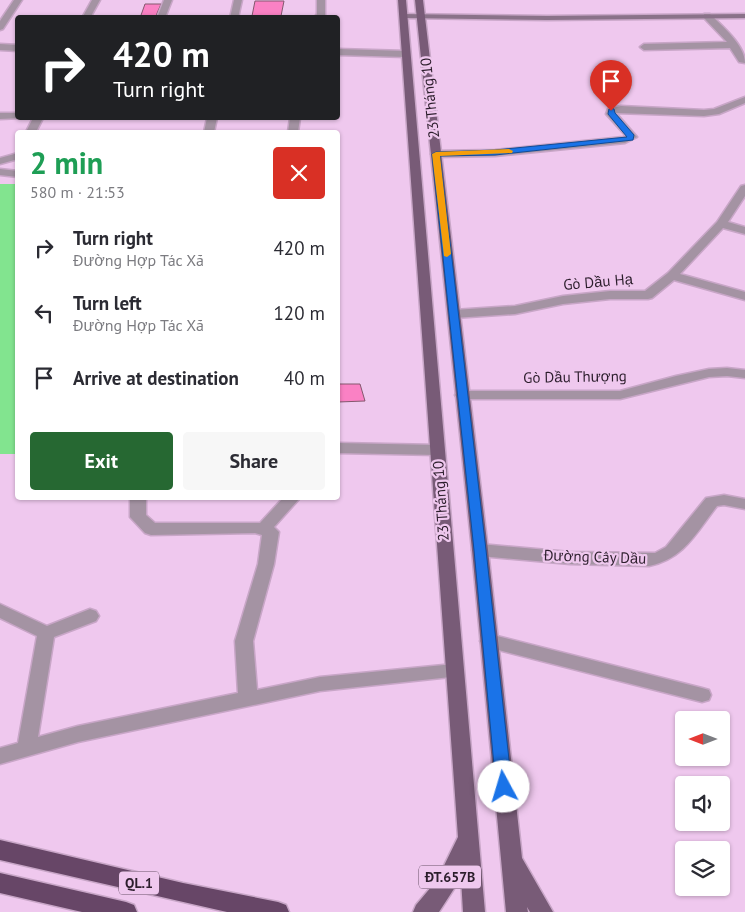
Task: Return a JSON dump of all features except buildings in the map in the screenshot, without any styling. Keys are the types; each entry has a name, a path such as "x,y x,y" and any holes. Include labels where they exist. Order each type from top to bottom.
{"highway":[{"name":"QL.1","path":"0,850 183,893 278,912"},
{"name":"QL.1","path":"0,883 126,912"}],"main road":[{"name":"23 Tháng 10","path":"402,0 474,912"},
{"name":"23 Tháng 10","path":"419,0 480,550 517,912"},
{"name":"ĐT.657B","path":"424,912 435,902 447,884 468,835"},
{"path":"511,855 527,888 542,912"}],"street":[{"path":"0,27 18,0"},
{"path":"88,15 96,0"},
{"path":"162,15 168,0"},
{"path":"235,15 238,0"},
{"path":"321,0 321,15"},
{"path":"404,16 565,18 745,16"},
{"path":"707,16 734,45 742,60 745,60"},
{"path":"644,47 685,44 734,45"},
{"path":"0,48 15,48"},
{"path":"340,52 406,54"},
{"path":"436,154 495,153 625,140 632,137 611,114 611,111 617,109 704,114 716,112 745,100"},
{"path":"0,116 15,116"},
{"path":"0,161 15,157"},
{"path":"0,172 15,174"},
{"name":"Gò Dầu Hạ","path":"454,314 514,310 563,300 610,295 648,295 672,276 721,224 745,188"},
{"path":"721,224 745,231"},
{"path":"672,276 745,296"},
{"name":"Gò Dầu Thượng","path":"462,395 620,395 709,373 745,374"},
{"path":"340,448 437,450"},
{"path":"138,500 138,517 151,529 256,528 271,532 266,564 244,641 248,699"},
{"path":"263,529 290,500"},
{"name":"Đường Cây Dầu","path":"480,550 570,558 649,560 672,551 712,502 724,500 745,504"},
{"path":"0,610 46,633 90,616"},
{"path":"27,748 46,633"},
{"path":"489,641 702,695"},
{"path":"0,756 78,734 344,680 454,671"}],"green space":[{"path":"0,184 15,184 15,454 0,454"}],"slow traffic":[{"path":"447,254 436,154 509,151"}],"route":[{"path":"504,787 436,154 495,153 625,140 632,137 611,114 611,111"}]}
